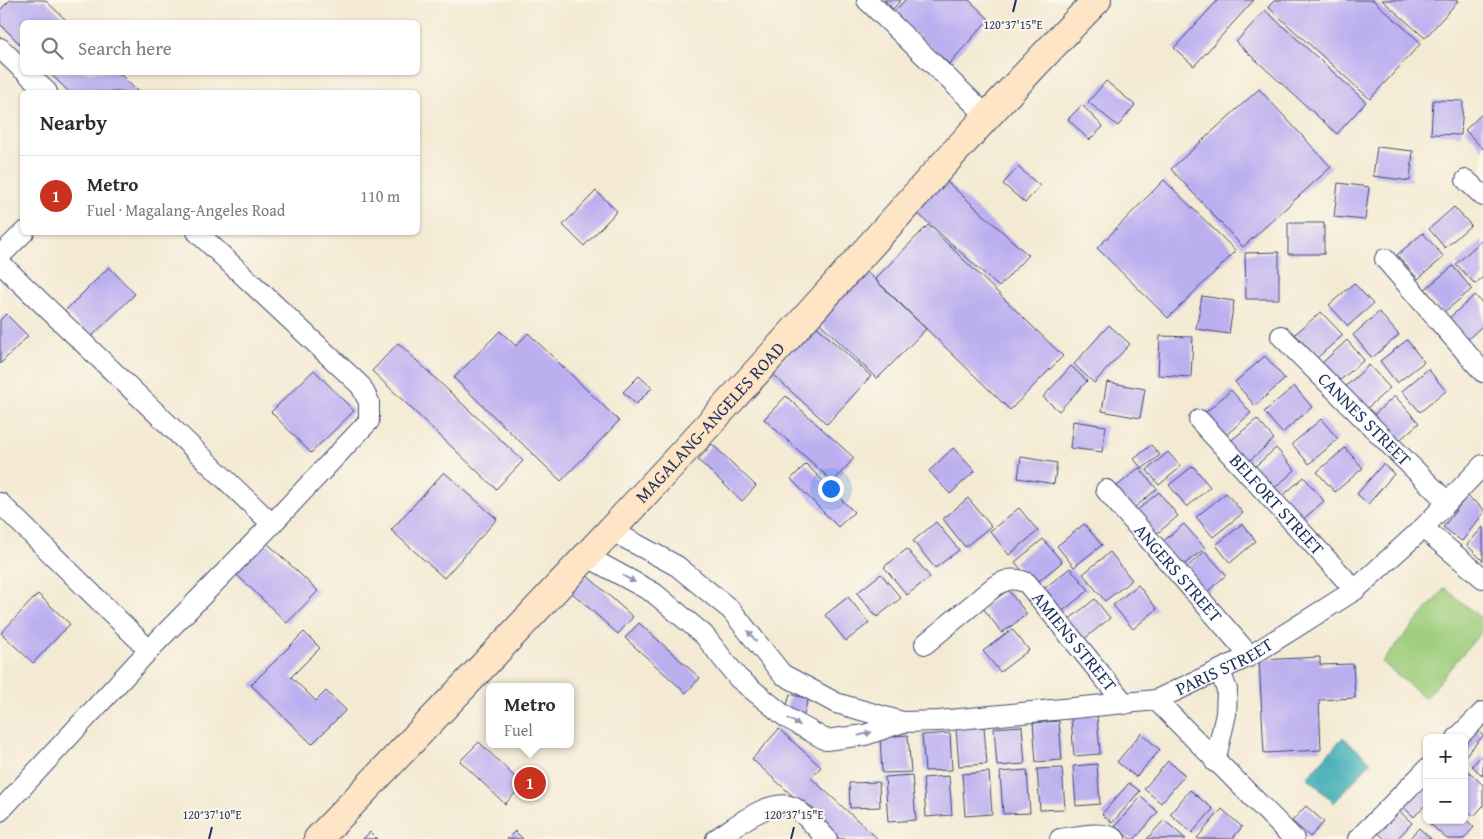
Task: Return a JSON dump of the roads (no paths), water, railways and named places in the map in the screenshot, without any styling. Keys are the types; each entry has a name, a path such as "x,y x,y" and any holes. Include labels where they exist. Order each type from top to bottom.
{"main road":[{"name":"MAGALANG-ANGELES ROAD","path":"318,839 586,556 741,389 987,116 1097,0"}],"street":[{"path":"867,0 987,116"},
{"path":"0,48 20,67"},
{"path":"29,75 46,90"},
{"path":"1466,180 1483,196"},
{"path":"0,256 21,235"},
{"path":"0,811 149,650 369,421 370,402 361,386 200,235"},
{"path":"1385,260 1483,372"},
{"path":"0,263 272,524"},
{"name":"CANNES STREET","path":"1281,336 1447,502"},
{"name":"BELFORT STREET","path":"1199,420 1355,590"},
{"name":"PARIS STREET","path":"903,722 939,721 1156,700 1250,656 1355,590 1424,528 1447,502 1482,468"},
{"name":"ANGERS STREET","path":"1106,490 1250,656"},
{"path":"0,503 149,650"},
{"path":"1424,528 1483,578"},
{"path":"610,530 677,566 731,610 782,674 836,703 903,722"},
{"path":"586,556 654,593 704,635 738,678 788,718 826,740 865,735 903,722"},
{"name":"AMIENS STREET","path":"925,644 995,586 1006,580 1017,578 1027,583 1125,704"},
{"path":"1215,762 1226,714 1227,690 1220,671"},
{"path":"764,700 782,674"},
{"path":"1156,700 1215,762 1294,839"},
{"path":"1461,734 1483,712"},
{"path":"1358,839 1423,773"},
{"path":"716,839 758,813 781,804 795,807 827,839"},
{"path":"1060,839 1099,835 1110,836 1115,839"}],"water":[{"path":"1343,737 1371,762 1334,803 1307,777"}],"place":[{"name":"Metro","path":"530,783"}]}
